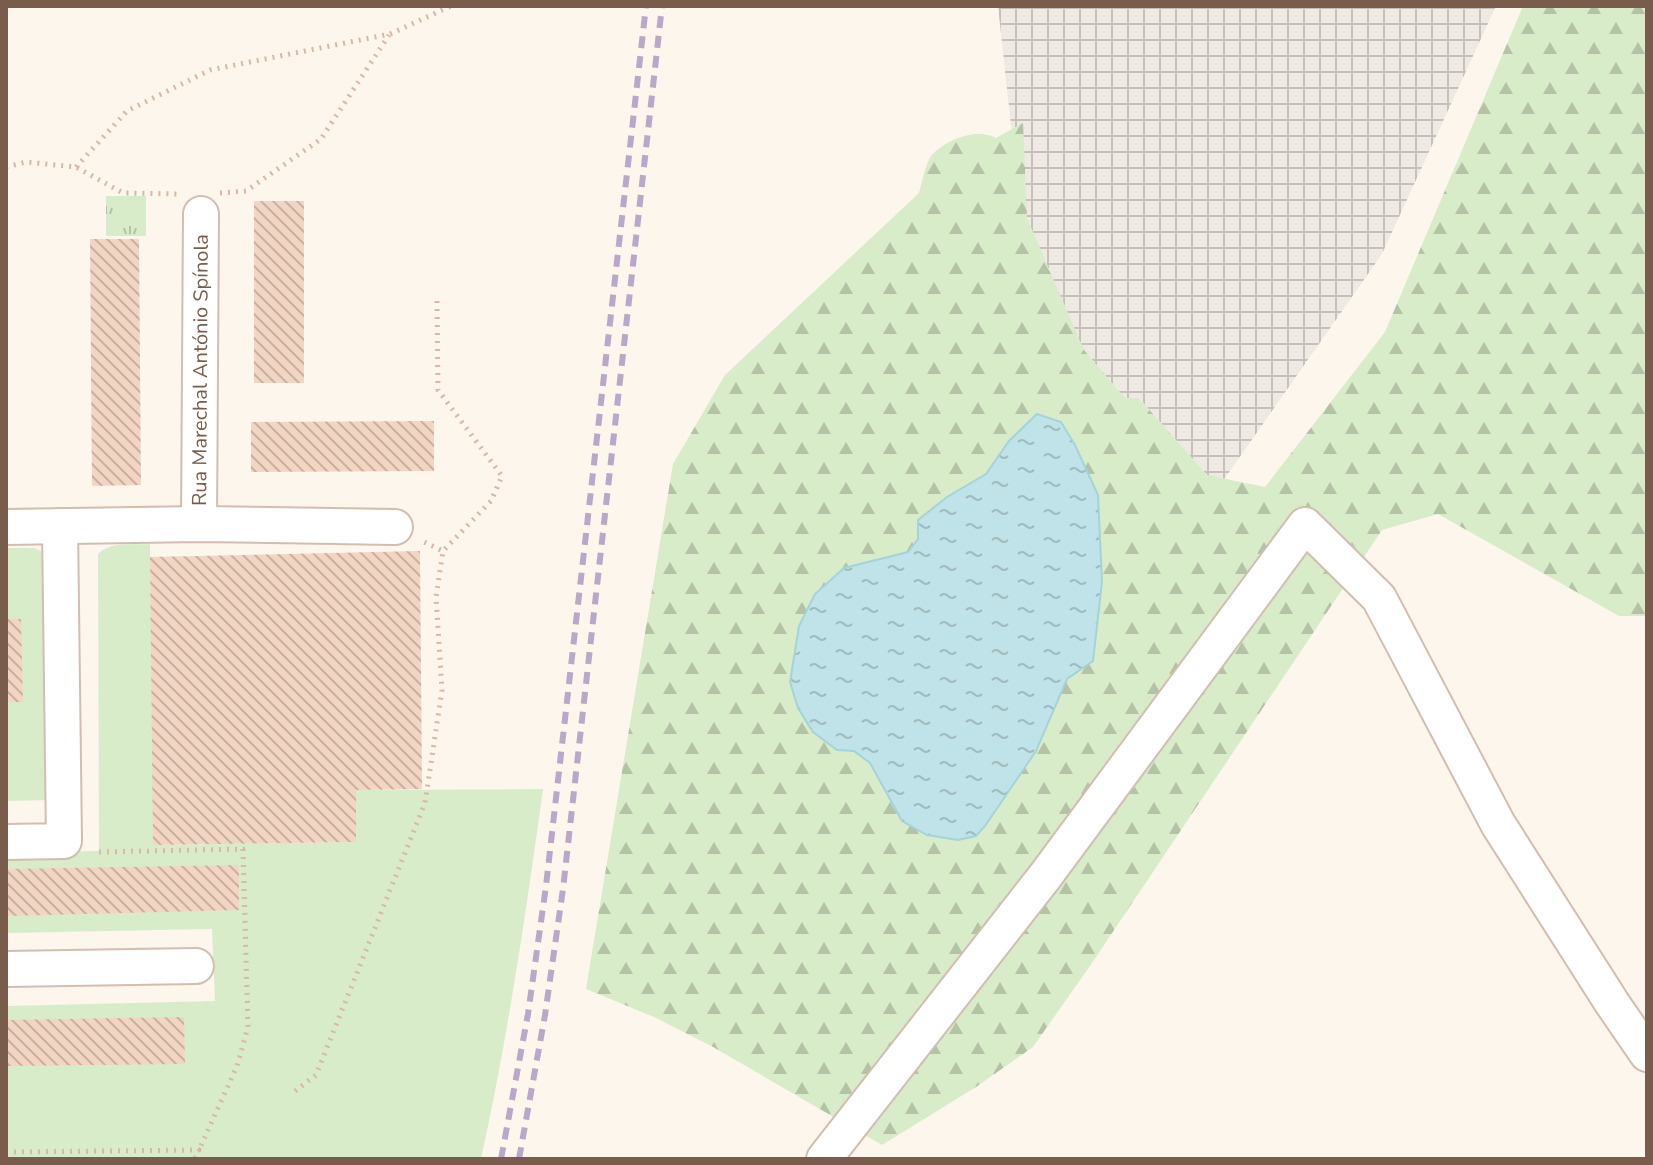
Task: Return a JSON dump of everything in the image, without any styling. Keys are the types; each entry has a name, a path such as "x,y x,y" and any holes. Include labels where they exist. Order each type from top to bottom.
{"street":[{"name":"Rua Marechal António Spínola","path":"198,204 199,524 395,527"},
{"path":"6,527 199,524"},
{"path":"824,1159 1046,875 1305,525 1379,598 1498,824 1647,1054"},
{"path":"6,842 64,841 60,526"},
{"path":"6,969 196,966"}],"path":[{"path":"76,167 127,111 210,70 390,34 451,6"},
{"path":"6,167 26,162 76,167 123,193 198,204 246,191 321,139 390,34"},
{"path":"295,1091 316,1075 425,803 442,690 436,597 443,551 491,501 502,476 438,390 437,301"},
{"path":"395,527 443,551"},
{"path":"99,852 243,849 248,1027 237,1066 195,1159"},
{"path":"6,1152 199,1150"}],"shaded area":[{"path":"998,6 1496,6 1382,254 1218,488 1139,398 1117,399 1030,300"}],"green space":[{"path":"1523,6 1647,6 1647,616 1619,616 1438,514 1382,530 1033,1047 976,1087 882,1145 713,1047 654,1017 586,989 673,464 725,375 919,193 931,156 952,140 980,134 996,138 1023,123 1027,218 1084,350 1125,398 1139,398 1207,475 1265,487 1385,332"},
{"path":"106,196 146,196 146,236 106,236"},
{"path":"150,544 154,845 356,842 356,790 543,789 516,974 481,1159 6,1159 6,1006 215,1001 212,929 6,933 6,853 99,851 98,554 115,545"},
{"path":"6,548 34,548 45,553 52,800 6,801"}],"water":[{"path":"1037,414 1061,422 1098,495 1102,582 1093,661 1067,679 1036,751 976,836 958,840 927,835 902,821 870,763 854,751 837,750 813,732 798,708 790,682 799,626 815,594 844,568 908,552 918,539 918,520 947,497 986,474 1009,441"}],"building":[{"path":"254,201 304,201 304,383 254,383"},
{"path":"90,239 139,239 141,485 92,486"},
{"path":"434,421 434,471 251,472 251,422"},
{"path":"420,551 422,789 356,790 356,842 153,845 150,557"},
{"path":"6,619 21,619 23,702 6,702"},
{"path":"239,865 239,910 6,916 6,869"},
{"path":"184,1017 185,1064 6,1066 6,1020"}],"railway":[{"path":"501,1159 528,1014 546,886 646,6"},
{"path":"519,1159 545,1015 563,889 662,6"}]}
